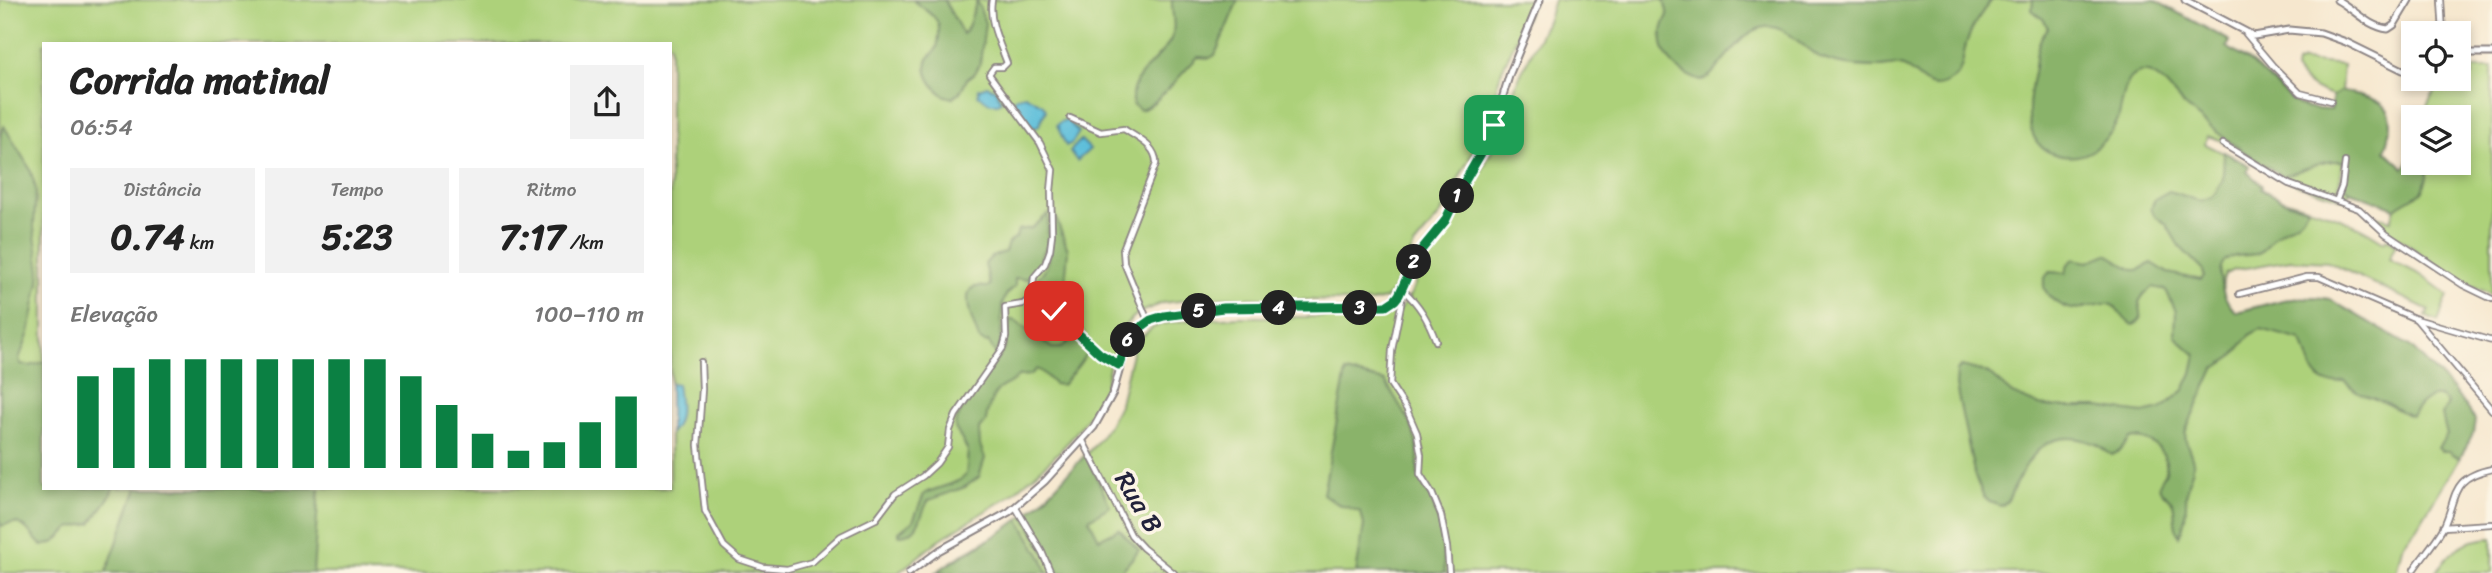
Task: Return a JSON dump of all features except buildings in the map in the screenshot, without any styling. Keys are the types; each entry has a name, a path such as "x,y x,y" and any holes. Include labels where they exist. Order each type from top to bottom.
{"street":[{"path":"992,0 990,12 1007,63 1003,67 995,66 989,74 1040,143 1054,170 1050,250 1045,264 1034,277 1034,296 1100,354 1119,365"},
{"path":"909,573 940,550 1016,508 1083,441 1108,403 1130,337 1148,321 1175,313 1223,308 1380,307 1395,300 1417,255 1445,221 1484,148 1510,73 1540,0"},
{"path":"2185,0 2245,33 2260,36 2289,30 2321,33 2401,69"},
{"path":"2337,0 2372,25 2388,29 2394,25 2409,0"},
{"path":"2441,0 2442,21"},
{"path":"2245,33 2300,93 2331,101"},
{"path":"2471,53 2492,52"},
{"path":"1070,118 1101,132 1122,129 1154,152 1156,164 1125,239 1123,256 1148,321"},
{"path":"2222,144 2289,184 2359,209 2386,234 2463,285 2492,299"},
{"path":"2337,199 2342,186 2345,162"},
{"path":"2239,294 2316,277 2416,319 2492,341"},
{"path":"1402,289 1426,315 1436,341"},
{"path":"1402,289 1392,351 1390,384 1407,410 1417,433 1421,455 1420,474 1441,515 1447,547 1448,573"},
{"path":"701,362 698,445 705,511 724,546 738,559 771,568 794,568 812,562 841,536 876,519 895,494 923,476 937,463 948,447 950,430 956,415 1003,348 1006,337 1005,307 1023,304 1034,296"},
{"path":"2416,319 2492,410"},
{"name":"Rua B","path":"1083,441 1125,527 1137,542 1174,573"},
{"path":"2414,569 2443,527 2452,498 2459,486 2473,475 2492,469"},
{"path":"1016,508 1051,573"},
{"path":"2443,527 2492,524"}],"green space":[{"path":"0,0 1534,0 1501,72 1484,130 1440,215 1414,246 1391,294 1385,299 1371,302 1214,297 1162,303 1138,313 1124,326 1119,337 1104,392 1071,439 1011,495 939,540 898,573 0,573"},
{"path":"913,0 944,0 963,34 977,0 985,23 980,64 960,92 952,98 936,89 927,71 928,59 937,45 938,23"},
{"path":"1172,0 1238,0 1215,55 1210,58 1198,57 1162,95 1140,110 1133,105 1134,86 1171,39 1174,24"},
{"path":"1554,0 2154,0 2230,41 2227,47 2252,63 2298,104 2310,109 2330,110 2333,96 2307,83 2295,70 2296,64 2303,61 2343,65 2341,91 2378,101 2389,113 2391,122 2385,150 2401,165 2401,175 2471,175 2471,105 2428,105 2436,91 2471,91 2472,68 2492,68 2492,295 2443,269 2368,214 2391,220 2395,208 2350,191 2346,200 2339,198 2348,161 2343,161 2337,197 2298,185 2220,140 2207,136 2205,144 2250,166 2247,172 2262,185 2261,189 2332,215 2384,242 2387,239 2396,244 2389,259 2421,275 2448,295 2438,321 2426,317 2429,310 2328,262 2291,260 2225,274 2222,284 2228,304 2236,312 2283,300 2315,297 2329,299 2411,347 2453,390 2475,420 2466,448 2402,547 2396,573 935,573 1007,529 1042,501 1094,446 1120,403 1133,349 1137,341 1152,328 1188,320 1239,317 1374,317 1389,315 1401,308 1411,294 1426,256 1450,229 1496,143 1517,82 1548,19"},
{"path":"1664,0 1992,0 1969,36 1956,77 1943,85 1935,86 1929,85 1907,68 1900,66 1857,66 1821,58 1787,33 1773,27 1765,27 1745,37 1714,72 1701,81 1680,70 1666,56 1662,37 1668,15"},
{"path":"2033,0 2154,0 2230,41 2227,47 2255,66 2303,108 2330,110 2333,96 2341,91 2378,101 2385,106 2391,123 2385,151 2401,165 2401,175 2427,175 2423,191 2395,208 2350,191 2344,186 2348,162 2339,161 2323,163 2282,176 2218,133 2183,104 2162,81 2147,73 2132,77 2125,90 2115,126 2093,150 2071,157 2057,155 2036,141 2031,130 2030,91 2041,37 2048,28 2043,19 2032,10"},
{"path":"4,126 30,169 36,189 34,228 39,282 29,333 19,359 21,364 30,366 42,363 42,490 112,490 91,523 70,528 55,542 43,546 21,524 0,526 0,138"},
{"path":"2224,152 2250,166 2247,172 2262,185 2261,189 2289,203 2308,208 2300,220 2281,231 2260,253 2227,259 2220,270 2220,278 2228,302 2238,312 2283,300 2315,297 2329,299 2411,347 2453,390 2475,420 2473,433 2460,459 2449,451 2441,451 2438,448 2447,435 2442,415 2448,404 2443,399 2428,399 2412,416 2408,415 2360,393 2344,381 2333,383 2319,379 2311,367 2301,340 2261,329 2251,334 2232,357 2214,369 2186,430 2193,468 2179,537 2173,504 2159,486 2166,471 2164,457 2156,446 2137,438 2130,439 2120,451 2112,455 2096,444 2079,439 2055,440 2036,452 2029,461 2006,503 2000,506 1990,502 1984,497 1975,477 1956,386 1957,371 1962,366 1988,373 2012,394 2038,405 2098,407 2143,413 2161,409 2184,390 2196,355 2175,336 2176,311 2166,290 2153,287 2144,294 2139,302 2141,319 2133,325 2112,305 2100,304 2074,309 2061,305 2045,290 2045,278 2050,272 2066,273 2068,264 2074,259 2088,262 2107,254 2133,270 2152,263 2168,273 2201,280 2204,276 2203,270 2179,246 2166,224 2154,215 2151,208 2155,199 2169,191 2200,201 2214,196 2223,179"},
{"path":"1053,210 1068,250 1064,298 1073,321 1089,343 1036,296 1034,291 1034,283 1048,263"},
{"path":"1048,214 1048,245 1041,256 1042,264 1026,279 1015,278 1015,287 1004,300 1000,346 996,354 988,342 979,339 970,314 969,294 974,287 990,285 985,264 991,257 1005,252 1018,230 1032,228"},
{"path":"1034,298 1089,347 1084,357 1062,385 1054,384 1037,369 1030,375 1018,376 999,389 990,405 986,422 979,429 980,445 985,458 979,477 965,487 929,500 916,527 899,535 899,532 913,521 924,494 960,480 966,474 968,451 955,428 956,419 1005,348 1009,320 1014,320 1052,348 1060,348 1068,342 1069,337 1059,322 1043,310 1029,307 1028,304"},
{"path":"1346,372 1385,381 1411,424 1418,449 1418,474 1432,500 1441,528 1445,573 1356,573 1364,525 1361,512 1338,504 1323,494"},
{"path":"1086,454 1110,506 1089,519 1099,539 1119,529 1139,550 1120,573 1056,573 1024,516 1042,501"},
{"path":"136,490 319,490 313,573 106,573"},
{"path":"1019,519 1043,560 1047,573 935,573 999,534"},
{"path":"2492,538 2492,573 2434,573 2458,548 2473,541"}],"water":[{"path":"987,86 996,90 1001,100 999,103 991,103 978,95 979,89"},
{"path":"1025,95 1043,105 1046,110 1035,128 1027,122 1014,102 1016,97"},
{"path":"1066,120 1079,132 1072,143 1066,146 1057,125"},
{"path":"1081,140 1090,149 1077,161 1070,151"},
{"path":"672,383 677,384 680,410 672,430"}],"route":[{"path":"1054,311 1100,354 1119,365 1134,332 1151,320 1175,313 1223,308 1372,307 1391,304 1399,295 1417,255 1445,221 1494,125"}]}
